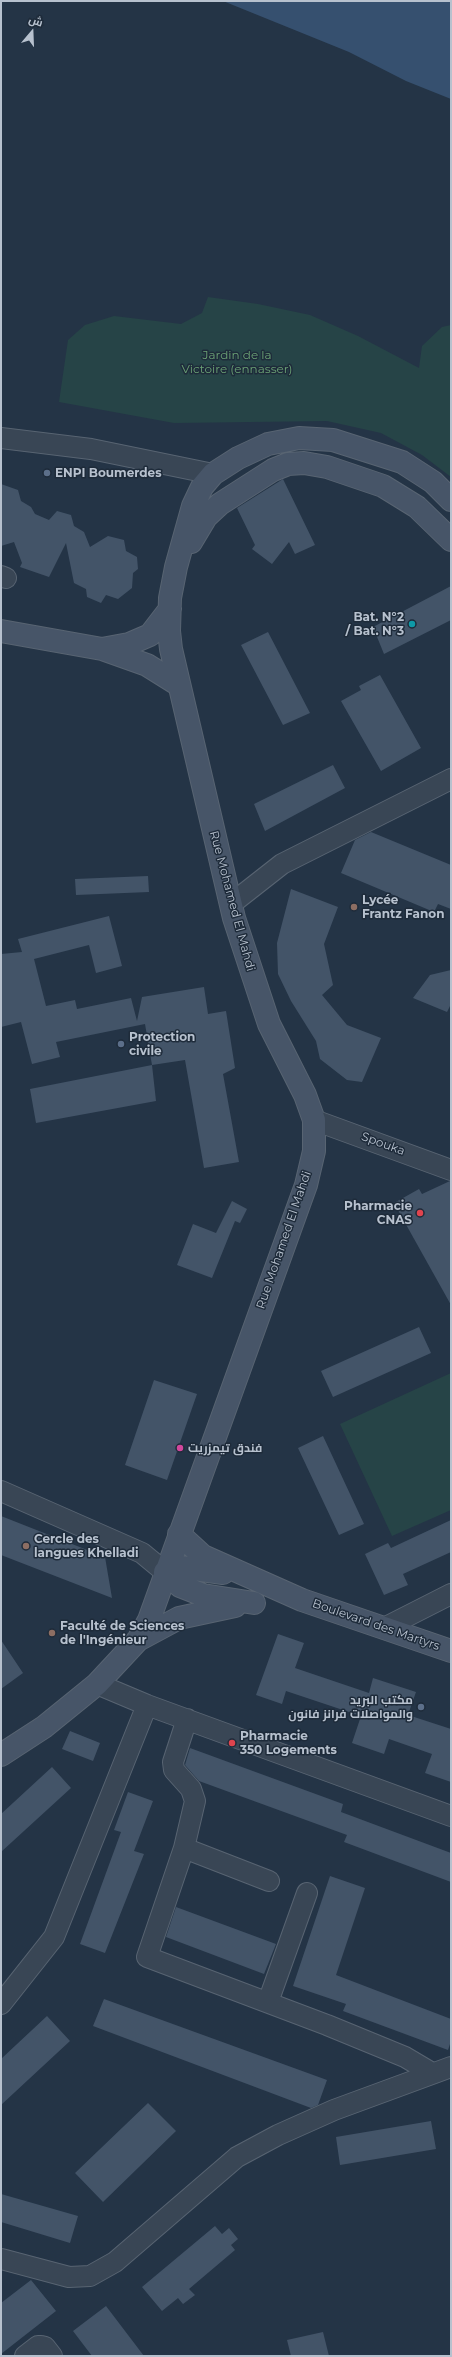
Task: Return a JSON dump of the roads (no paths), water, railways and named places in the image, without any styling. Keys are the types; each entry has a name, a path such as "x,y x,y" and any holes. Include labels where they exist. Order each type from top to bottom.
{"main road":[{"name":"Rue Mohamed El Mahdi","path":"1,1755 44,1727 97,1684 138,1640 149,1620 165,1572 306,1185 314,1151 314,1120 305,1095 269,1024 231,904 171,650 170,609 176,567 193,506 202,487 214,474 238,458 268,444 298,438 333,440 402,462 433,482 451,500"},
{"path":"176,567 206,517 220,504 273,470 288,464 304,463 327,467 383,486 417,507 451,540"},
{"path":"102,649 129,644 150,635 170,609"},
{"path":"1,631 102,649 147,665 179,686"},
{"path":"179,1534 203,1556 254,1578"},
{"path":"254,1578 199,1568 180,1567 165,1572 180,1586 203,1595 254,1603"},
{"name":"Boulevard des Martyrs","path":"254,1578 302,1600 451,1651"},
{"path":"138,1640 179,1618 208,1610 254,1603 302,1600"}],"street":[{"path":"1,438 91,449 214,474"},
{"path":"231,904 282,864 451,779"},
{"name":"Spouka","path":"314,1120 451,1170"},
{"path":"1,1491 142,1553 165,1572"},
{"path":"384,1628 451,1594"},
{"path":"97,1684 147,1705 451,1816"},
{"path":"1,2004 54,1936 147,1705"},
{"path":"187,1719 173,1762 174,1770 191,1789 195,1801 184,1848 147,1957 268,2002 405,2057 432,2073"},
{"path":"184,1848 270,1881"},
{"path":"268,2002 307,1893"},
{"path":"1,2259 69,2277 90,2276 115,2262 237,2158 278,2135 334,2110 451,2067"},
{"path":"25,2356 38,2346 45,2347 52,2356"}],"water":[{"path":"223,1 451,1 451,99 406,81 349,52"}],"place":[{"name":"ENPI Boumerdes","path":"47,473"},
{"name":"Bat. N°2 / Bat. N°3","path":"412,624"},
{"name":"Lycée Frantz Fanon","path":"354,907"},
{"name":"Protection civile","path":"121,1044"},
{"name":"Pharmacie CNAS","path":"420,1213"},
{"name":"فندق تيمزريت","path":"180,1448"},
{"name":"Cercle des langues Khelladi","path":"26,1546"},
{"name":"Faculté de Sciences de l'Ingénieur","path":"52,1633"},
{"name":"مكتب البريد والمواصلات فرانز فانون","path":"421,1707"},
{"name":"Pharmacie 350 Logements","path":"232,1743"}],"park label":[{"name":"Jardin de la Victoire (ennasser)","path":"237,362"}]}
